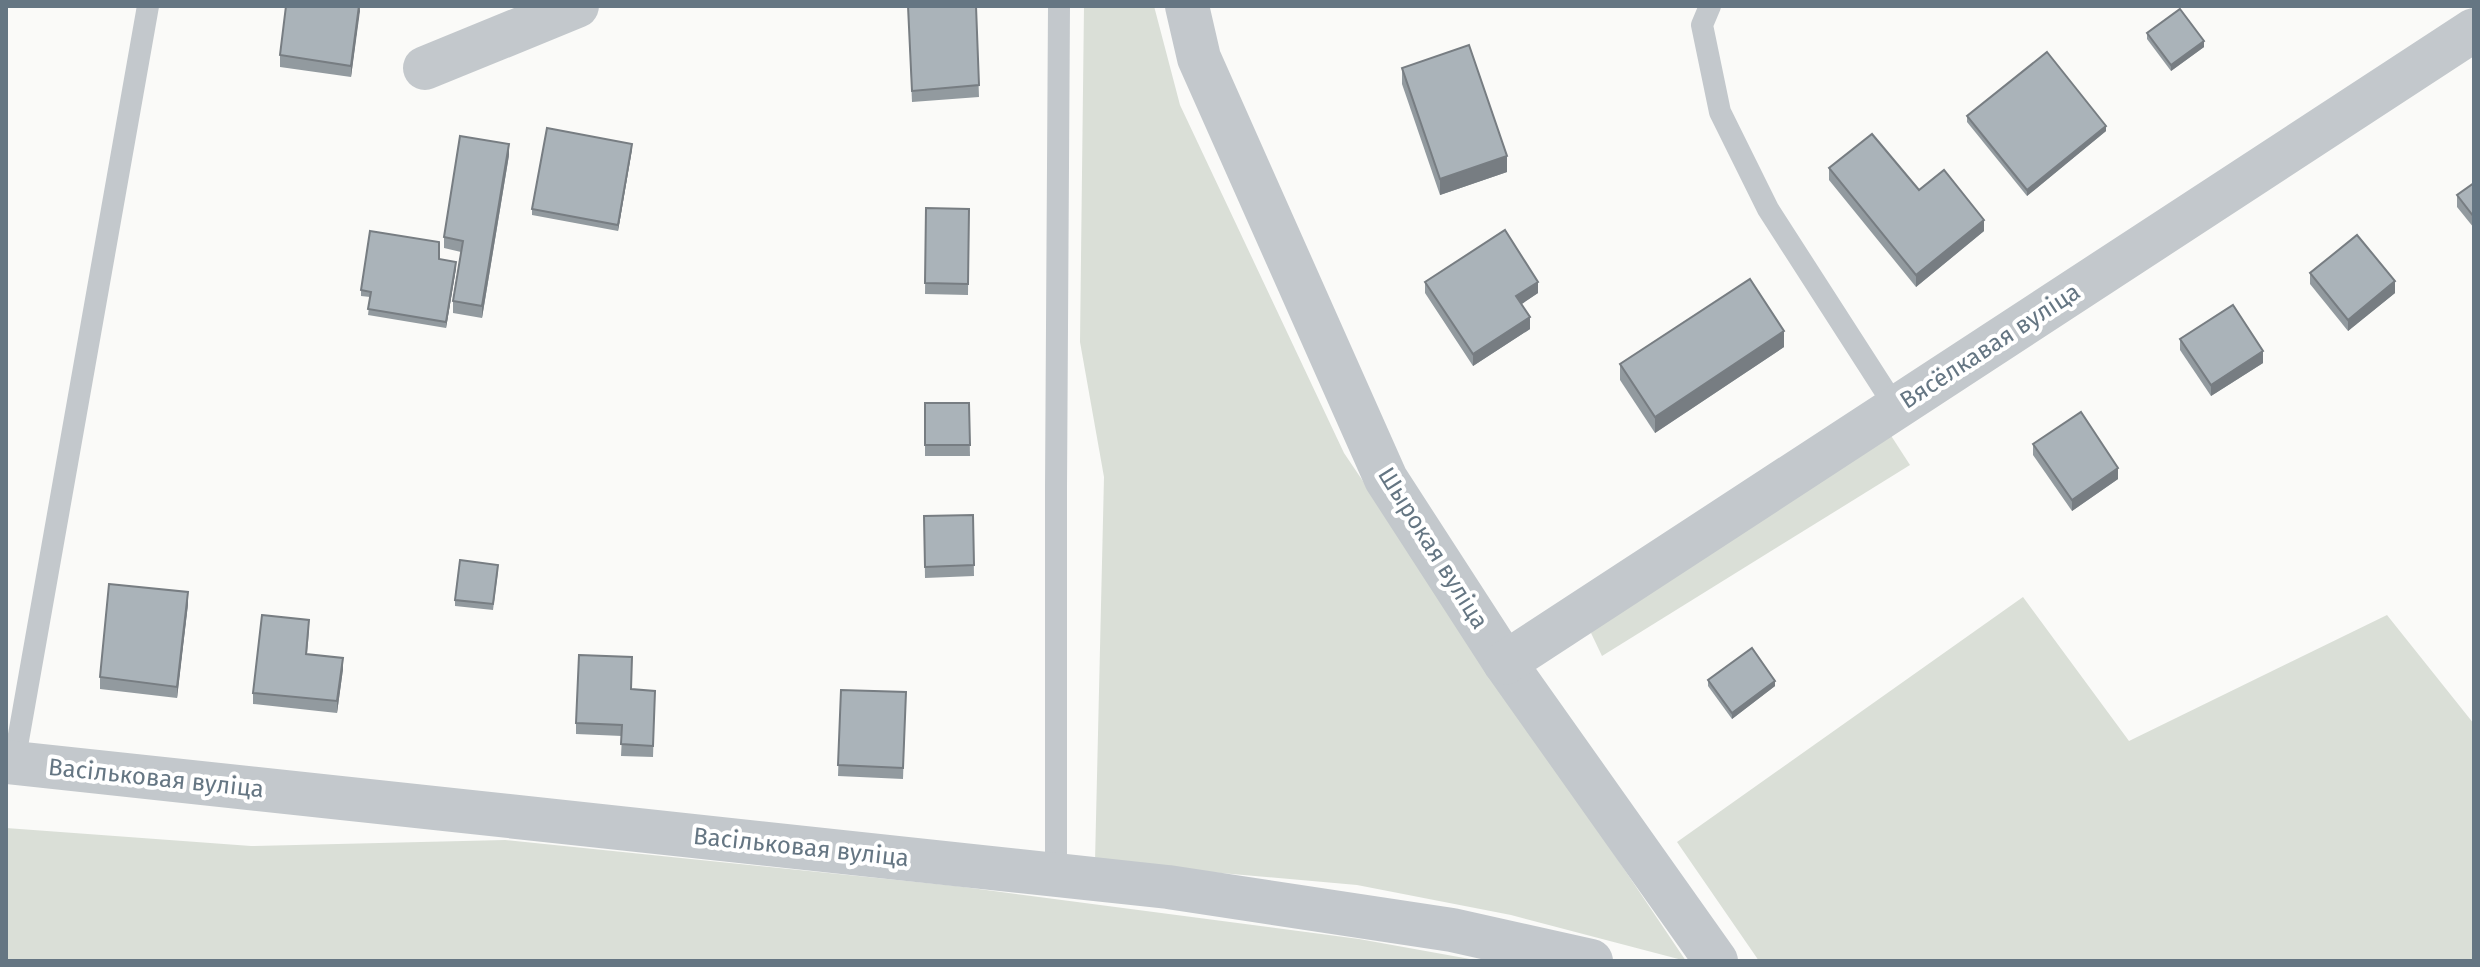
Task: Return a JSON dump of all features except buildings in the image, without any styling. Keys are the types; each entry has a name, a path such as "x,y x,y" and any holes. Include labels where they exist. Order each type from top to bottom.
{"street":[{"path":"425,68 577,6"},
{"name":"Шырокая вуліца","path":"1187,6 1199,58 1386,479 1505,663 1716,961"},
{"name":"Вясёлкавая вуліца","path":"1505,663 2474,30"},
{"name":"Васільковая вуліца","path":"10,762 1168,887 1452,930 1591,961"}],"lane":[{"path":"10,762 148,6"},
{"path":"1056,875 1059,6"},
{"path":"1710,6 1702,25 1720,112 1768,209 1896,408"}],"shaded area":[{"path":"1084,6 1154,6 1180,105 1344,453 1686,961 1511,915 1357,885 1095,862 1104,477 1080,342"},
{"path":"1888,431 1910,465 1602,656 1591,633 1613,608"},
{"path":"2023,597 2129,741 2387,615 2474,724 2474,961 1759,961 1677,842"},
{"path":"6,828 251,846 505,840 956,886 1359,939 1481,961 6,961"}]}
